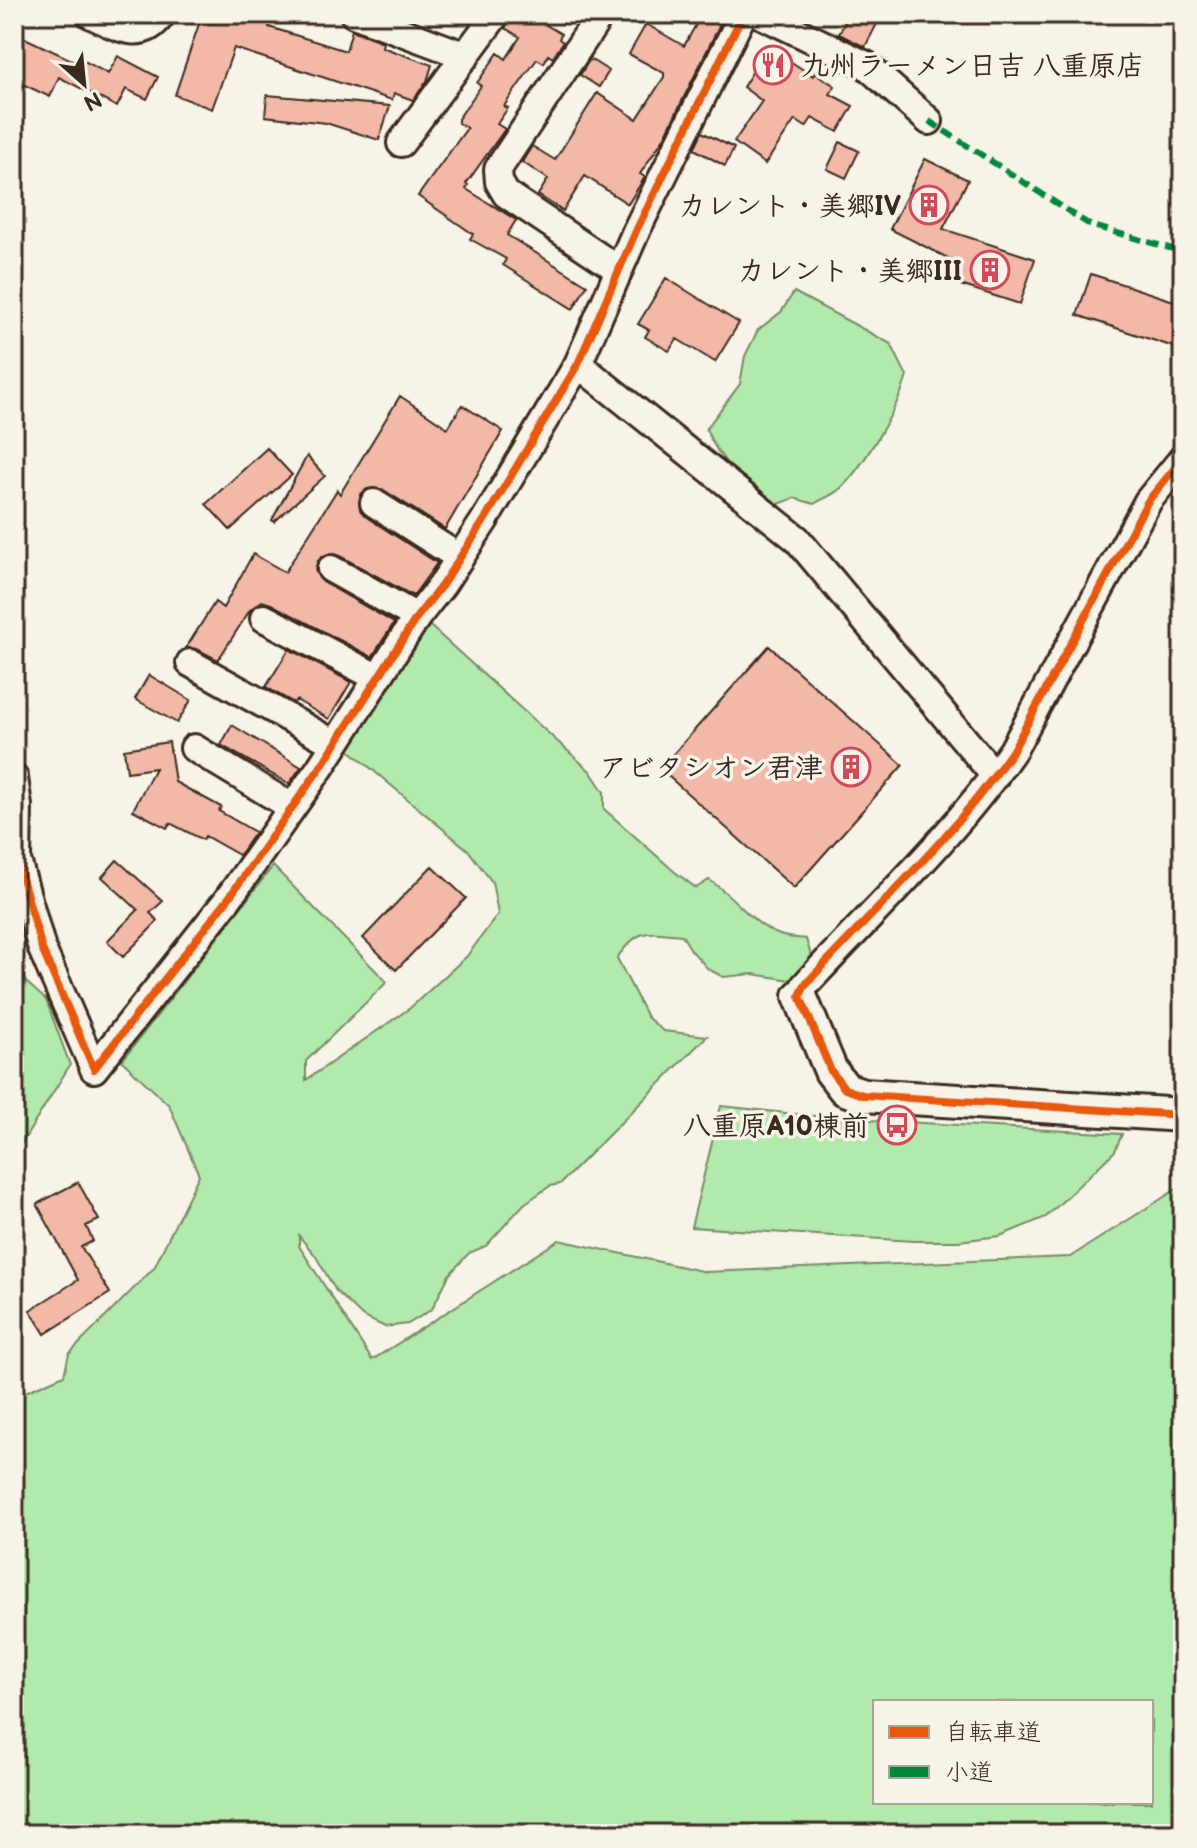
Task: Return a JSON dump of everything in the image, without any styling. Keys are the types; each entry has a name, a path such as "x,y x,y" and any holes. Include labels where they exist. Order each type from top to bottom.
{"street":[{"path":"90,14 123,29 137,31 155,25 162,14"},
{"path":"354,14 466,56"},
{"path":"401,143 496,14"},
{"path":"601,14 498,169 499,182 506,194 619,270"},
{"path":"14,778 18,806 17,860 42,949 94,1069 228,899 460,558 578,364 619,270 743,14"},
{"path":"760,14 866,65 929,121"},
{"path":"578,364 797,539 995,776"},
{"path":"1183,458 1148,501 1013,750 995,776 966,813 805,985 800,996 831,1071 845,1089 863,1095 1183,1115"},
{"path":"374,503 460,558"},
{"path":"331,569 417,617"},
{"path":"264,618 378,678"},
{"path":"190,663 335,744"},
{"path":"194,748 292,807"}],"green space":[{"path":"794,292 891,344 907,376 879,435 860,466 841,488 814,504 794,498 774,506 735,472 706,429 740,384 745,356 758,330 781,312"},
{"path":"429,625 590,771 604,792 604,809 675,872 696,888 709,880 770,930 786,937 806,939 812,959 790,980 753,974 723,977 708,969 682,935 651,933 631,941 617,958 647,1017 663,1031 707,1036 560,1184 550,1186 524,1204 486,1246 469,1253 449,1275 432,1309 408,1324 385,1327 362,1316 336,1291 315,1255 299,1236 299,1246 372,1360 559,1240 706,1272 1070,1257 1183,1185 1183,1834 14,1834 14,1397 64,1375 69,1354 154,1268 199,1175 169,1105 122,1061 273,866 387,982 306,1061 306,1080 410,1008 467,956 498,914 492,882 468,850 349,750"},
{"path":"14,971 46,1000 70,1065 14,1156"},
{"path":"721,1106 833,1118 1122,1134 1115,1151 1046,1217 1000,1236 958,1241 914,1241 691,1227"}],"building":[{"path":"217,14 274,14 269,27 346,51 352,30 383,42 382,47 432,65 427,81 413,100 394,93 392,100 234,48 212,109 175,95 201,18 214,23"},
{"path":"513,14 530,21 533,17 561,34 559,39 563,42 553,58 548,55 544,63 537,59 504,106 508,108 497,124 505,129 466,184 466,189 516,220 507,235 587,285 573,309 503,265 506,259 470,239 473,234 418,196 467,128 458,123 458,119 481,86 477,83 498,53 506,59 520,37 505,28"},
{"path":"702,14 717,14 723,18 664,138 640,174 645,177 628,204 585,176 563,211 538,195 548,179 522,162 532,146 555,160 597,93 637,119 664,77 664,73 629,54 646,24 684,46"},
{"path":"849,14 882,14 865,47 839,34"},
{"path":"14,33 76,62 79,58 108,74 118,56 158,77 147,99 126,89 117,107 59,77 50,97 14,80"},
{"path":"768,47 813,76 815,73 835,86 830,94 853,106 838,132 812,118 806,127 795,120 765,164 734,142 762,101 743,87"},
{"path":"590,59 609,71 599,87 580,75"},
{"path":"267,95 390,106 379,140 326,123 265,116"},
{"path":"702,132 734,148 725,166 694,149"},
{"path":"840,142 859,151 846,178 827,169"},
{"path":"925,159 968,180 943,229 1035,259 1020,304 945,280 952,260 890,229"},
{"path":"1091,274 1183,304 1183,350 1077,315"},
{"path":"666,278 739,323 715,362 677,339 669,351 645,337 649,330 638,324"},
{"path":"400,396 448,428 462,405 503,431 445,529 382,489 367,489 360,495 360,510 365,516 437,563 413,596 338,555 330,553 318,561 315,570 323,582 394,623 372,657 262,601 250,610 218,660 197,649 186,648 215,602 223,608 253,554 285,572 337,490 340,494"},
{"path":"267,448 292,475 230,530 206,504"},
{"path":"307,456 325,476 274,522 272,520"},
{"name":"アビタシオン君津","path":"769,646 903,765 794,888 660,769"},
{"path":"289,649 351,682 329,719 266,687"},
{"path":"149,675 191,700 177,723 135,699"},
{"path":"232,725 301,767 289,784 221,745"},
{"path":"169,742 175,782 221,807 219,811 255,832 239,855 205,836 203,840 170,823 167,828 133,810 155,768 127,772 124,749"},
{"path":"117,860 163,901 150,913 158,921 123,957 107,941 138,910 102,877"},
{"path":"432,866 466,898 396,970 363,938"},
{"path":"78,1182 99,1220 86,1226 93,1241 81,1247 110,1293 45,1334 30,1310 78,1280 37,1204"}],"marked path":[{"path":"929,121 1090,225 1183,252"}],"cycle path":[{"path":"14,778 18,806 17,860 42,949 94,1069 228,899 320,768 417,617 484,521 578,364 637,229 743,14"},
{"path":"1183,458 1148,501 1013,750 966,812 805,985 800,996 831,1071 845,1089 863,1095 1183,1115"}],"place":[{"name":"九州ラーメン日吉 八重原店","path":"773,65"},
{"name":"カレント・美郷IV","path":"929,205"},
{"name":"カレント・美郷III","path":"990,270"},
{"name":"アビタシオン君津","path":"851,767"},
{"name":"八重原A10棟前","path":"897,1125"}]}
